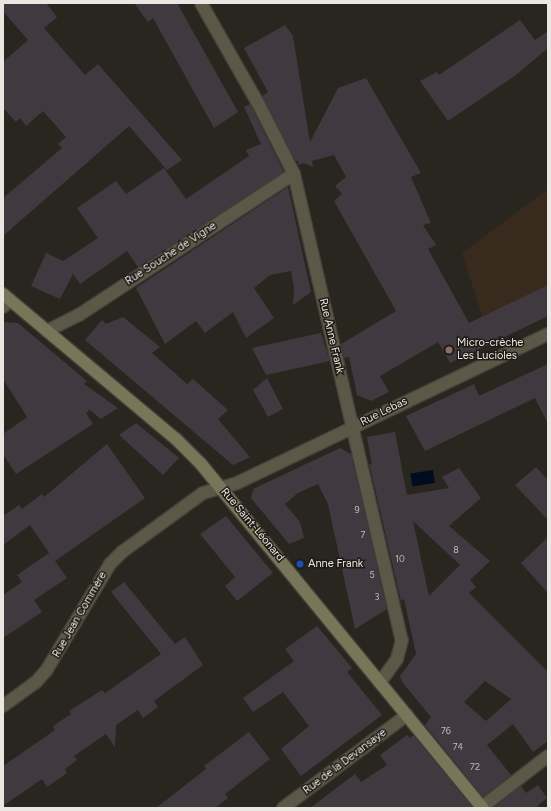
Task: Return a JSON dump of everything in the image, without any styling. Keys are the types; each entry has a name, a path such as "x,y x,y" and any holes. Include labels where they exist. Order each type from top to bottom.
{"street":[{"name":"Rue Anne Frank","path":"201,3 259,105 294,174 354,427 402,640 397,658 380,682"},
{"name":"Rue Souche de Vigne","path":"46,331 79,315 294,174"},
{"name":"Rue Saint-Léonard","path":"5,300 46,331 176,439 220,487 482,807"},
{"name":"Rue Lebas","path":"220,487 237,483 548,334"},
{"name":"Rue Jean Commère","path":"3,706 36,682 46,671 102,576 122,552 203,493 220,487"},
{"name":"Rue de la Devansaye","path":"283,808 407,715"},
{"path":"482,807 548,756"}],"shaded area":[{"path":"548,189 548,316 482,347 469,323 482,316 462,253"}],"water":[{"path":"433,470 435,483 412,486 410,474"}],"building":[{"path":"3,3 46,3 57,17 44,28 85,75 98,64 182,160 167,170 129,126 3,236 3,198 62,148 58,144 66,137 43,111 26,126 20,118 16,122 3,108 3,62 28,40 3,11"},
{"path":"134,3 177,3 238,112 214,128 153,18 148,22"},
{"path":"520,20 535,40 548,31 548,48 516,75 448,121 420,81 437,72 439,75"},
{"path":"285,25 293,36 310,142 338,88 366,78 421,173 411,177 431,223 423,225 436,245 428,249 469,323 548,285 548,316 450,363 438,342 380,376 389,392 371,401 357,395 349,357 344,358 341,344 396,311 334,201 342,194 335,186 346,177 334,155 312,161 313,167 304,163 298,165 299,162 295,160 262,96 268,92 244,48"},
{"path":"250,104 284,172 138,267 127,251 80,284 73,274 60,299 31,286 46,253 63,261 98,238 77,208 116,181 126,194 164,168 186,199 249,156 246,150 261,144 244,107"},
{"path":"288,187 311,292 293,305 294,288 291,271 270,275 254,288 274,318 246,338 233,312 205,333 196,321 165,344 136,288"},
{"path":"123,317 160,347 152,353 187,384 193,379 228,410 218,419 250,457 233,465 85,340 102,320 106,324"},
{"path":"3,322 18,323 87,381 84,384 118,408 101,419 90,410 86,413 93,424 16,474 3,454 3,434 27,417 3,379"},
{"path":"321,333 330,361 266,375 252,348"},
{"path":"548,364 548,424 535,398 425,451 406,416 474,384 479,396"},
{"path":"267,378 283,409 268,417 253,390"},
{"path":"136,423 179,458 163,475 119,435"},
{"path":"395,432 407,495 449,488 442,477 459,468 481,498 449,526 490,561 470,580 476,587 469,593 548,672 548,741 533,752 513,724 487,745 511,775 483,797 425,725 431,717 402,682 400,676 416,654 404,599 401,601 369,463 372,465 367,437","holes":["413,521 460,565 429,596","485,681 511,699 486,721 464,702"]},
{"path":"107,444 145,498 55,561 67,578 34,600 42,612 3,638 3,595 22,582 17,575 49,553 30,525 3,545 3,516 19,505 22,509 42,494 44,497"},
{"path":"340,448 351,454 387,609 355,629 328,504 318,484 298,493 285,504 300,522 304,538 289,544 251,498 253,489"},
{"path":"536,467 548,480 548,520 515,485"},
{"path":"226,516 273,573 237,601 225,586 235,577 200,534"},
{"path":"548,537 548,593 521,563"},
{"path":"124,582 175,644 185,637 203,665 154,701 158,707 143,718 138,710 116,725 115,747 106,734 74,756 77,760 65,769 67,773 47,787 42,779 3,806 3,766 55,730 53,726 71,714 69,711 102,690 105,693 161,654 111,592"},
{"path":"317,626 352,668 347,672 382,715 301,776 281,749 309,726 283,692 253,712 243,698 294,661 285,649"},
{"path":"249,732 270,759 225,794 228,798 215,808 156,808 206,769 204,766"},
{"path":"407,735 410,738 413,735 473,808 310,808 355,774 361,782 387,765 380,755"},
{"path":"538,785 547,798 537,806 539,808 493,808 521,786 526,793"}],"place":[{"name":"Micro-crèche Les Lucioles","path":"449,350"},
{"name":"Anne Frank","path":"300,564"}]}
